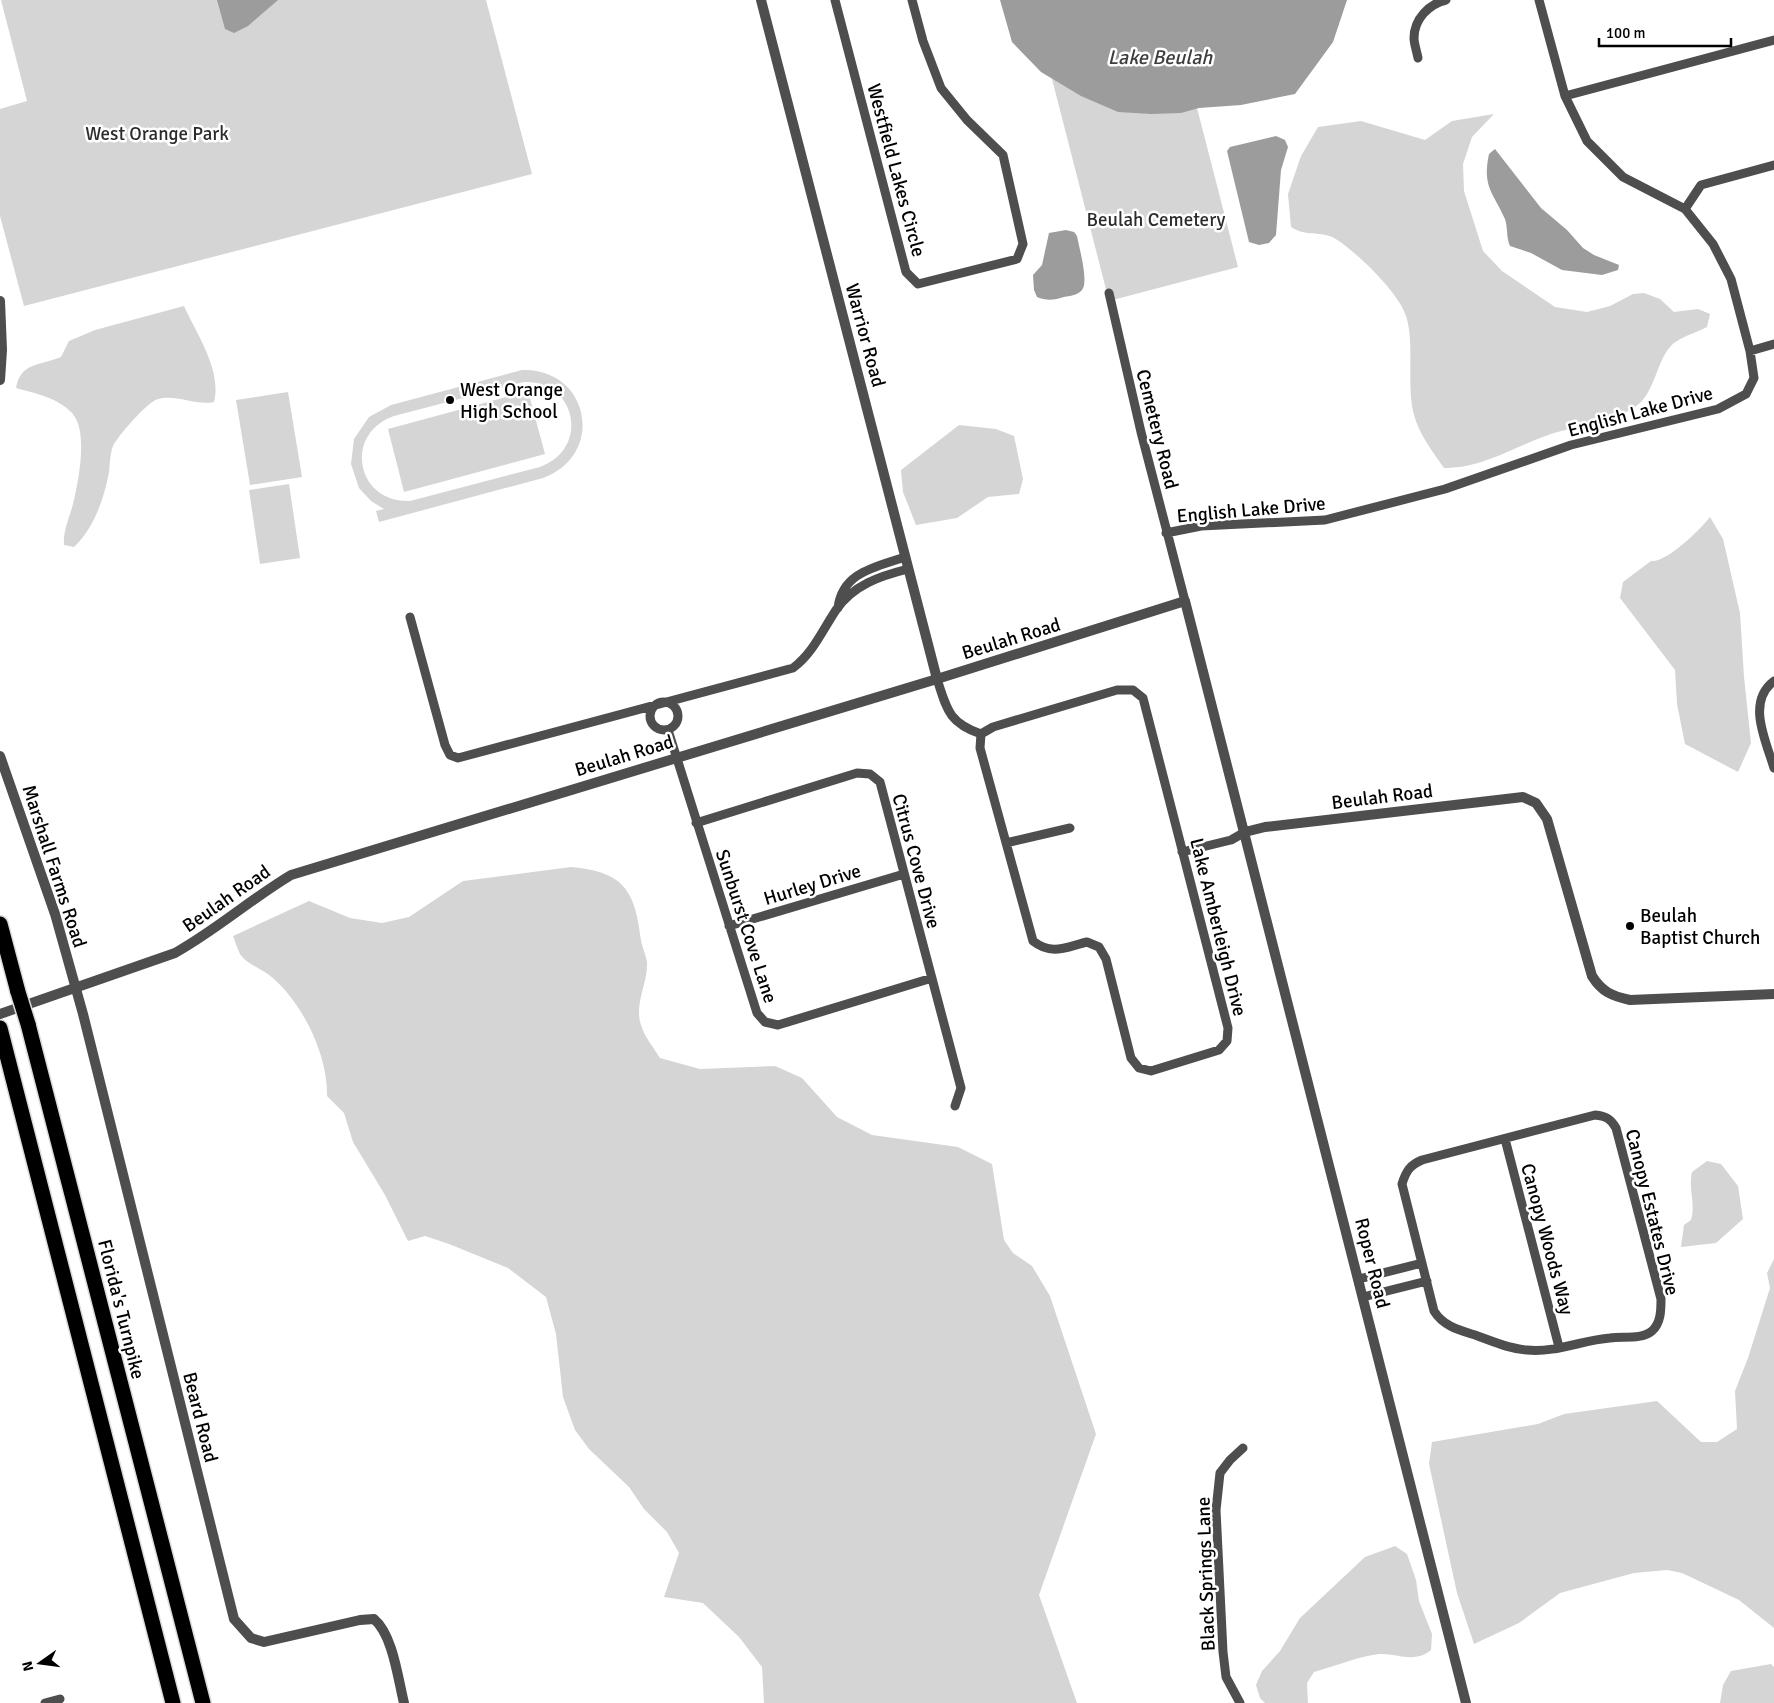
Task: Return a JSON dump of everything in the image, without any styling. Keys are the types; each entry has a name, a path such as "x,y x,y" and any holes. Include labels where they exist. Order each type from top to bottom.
{"highway":[{"name":"Florida's Turnpike","path":"0,924 28,1024 203,1703"},
{"path":"1,1032 173,1703"}],"street":[{"name":"Warrior Road","path":"760,0 937,679"},
{"name":"Westfield Lakes Circle","path":"835,0 906,272 918,284 1017,259 1024,244 1003,155 968,120 941,88 922,41 912,0"},
{"path":"1418,58 1414,37 1421,15 1437,2 1446,0"},
{"name":"English Lake Drive","path":"1166,533 1201,526 1326,520 1445,489 1571,445 1718,409 1746,394 1754,378 1750,351 1731,279 1713,244 1685,209 1623,177 1587,141 1565,96 1539,0"},
{"path":"1565,96 1774,40"},
{"path":"1685,209 1701,185 1774,165"},
{"name":"Cemetery Road","path":"1109,293 1166,533 1185,601"},
{"path":"0,301 2,350 0,380"},
{"path":"1750,351 1774,344"},
{"path":"838,608 842,590 848,582 861,572 905,557"},
{"path":"410,617 445,745 452,757 458,758 660,702 793,668 806,658 838,608 866,583 878,577 908,569"},
{"path":"1182,852 1231,840 1245,832 1185,601"},
{"name":"Beulah Road","path":"0,1014 175,953 202,938 261,893 291,875 937,679 1185,601"},
{"path":"937,679 946,708 953,720 967,729 981,734"},
{"path":"1774,682 1766,688 1759,700 1761,722 1774,768"},
{"name":"Lake Amberleigh Drive","path":"1117,690 1133,690 1142,698 1228,1028 1227,1041 1219,1050 1151,1071 1139,1068 1131,1058 1106,959 1099,947 1087,942 1053,951 1042,948 1033,941 1006,843 980,748 981,734 993,728 1117,690"},
{"path":"660,702 671,704 678,712 677,724 668,730 657,729 650,720 652,709 660,702"},
{"name":"Sunburst Cove Lane","path":"668,730 757,1013 765,1022 778,1024 932,978"},
{"name":"Marshall Farms Road","path":"0,756 55,914 74,988"},
{"name":"Citrus Cove Drive","path":"696,822 857,773 870,774 880,782 961,1088 955,1106"},
{"name":"Beulah Road","path":"1245,832 1265,827 1524,797 1536,803 1547,819 1592,976 1602,990 1611,996 1630,1000 1774,994"},
{"path":"1006,843 1070,828"},
{"name":"Roper Road","path":"1245,832 1466,1703"},
{"name":"Hurley Drive","path":"729,926 904,874"},
{"name":"Beard Road","path":"74,988 88,1033 234,1619 251,1638 264,1642 360,1620 374,1619 382,1626 387,1638 404,1703"},
{"name":"Canopy Estates Drive","path":"1595,1115 1605,1116 1612,1121 1616,1128 1661,1299 1661,1313 1657,1324 1651,1332 1644,1335 1527,1350 1458,1330 1441,1322 1434,1311 1422,1264 1402,1184 1405,1172 1412,1164 1595,1115"},
{"name":"Canopy Woods Way","path":"1505,1139 1559,1347"},
{"path":"1359,1279 1422,1264"},
{"path":"1363,1297 1427,1281"},
{"name":"Black Springs Lane","path":"1240,1703 1226,1677 1223,1652 1216,1510 1220,1473 1243,1448"},
{"path":"45,1703 60,1699"}],"green space":[{"name":"West Orange Park","path":"1,0 486,0 532,174 24,306 0,216 0,109 27,101"},
{"name":"Beulah Cemetery","path":"1171,7 1238,267 1109,301 1042,40"},
{"path":"1494,114 1472,137 1463,164 1464,191 1483,251 1502,271 1555,307 1587,312 1610,306 1633,294 1644,293 1660,299 1674,312 1698,309 1710,314 1707,327 1677,341 1671,346 1661,361 1646,396 1632,409 1611,418 1551,434 1485,461 1472,465 1444,468 1423,436 1414,415 1411,391 1409,327 1402,307 1376,273 1343,244 1329,236 1302,232 1291,227 1288,194 1301,156 1318,127 1361,121 1425,140 1452,121"},
{"path":"184,306 211,365 216,390 214,402 200,403 165,398 153,401 147,406 113,446 104,492 93,522 74,547 64,545 65,529 73,504 81,457 80,432 77,421 72,413 60,403 16,388 18,380 22,373 32,366 61,357 69,341 95,330"},
{"path":"522,370 545,373 563,383 575,397 582,415 582,433 576,451 563,467 543,478 379,522 376,511 384,509 371,501 359,488 351,464 354,439 369,417 391,405","holes":["524,382 542,384 556,392 566,403 571,417 571,432 566,446 556,458 540,467 410,501 392,499 378,491 368,480 363,466 362,451 367,437 378,425 394,416"]},
{"path":"528,391 545,454 404,492 388,429"},
{"path":"288,392 302,477 250,485 236,400"},
{"path":"959,425 996,429 1014,436 1023,479 1019,494 988,497 957,518 916,525 903,492 901,470"},
{"path":"289,484 300,558 260,564 249,490"},
{"path":"1710,517 1723,539 1740,613 1751,743 1738,772 1685,744 1677,704 1675,670 1620,598 1623,582 1651,561 1665,557 1674,551 1699,530"},
{"path":"571,867 603,873 615,879 630,896 635,908 647,963 639,1018 644,1033 660,1058 700,1069 775,1066 802,1078 837,1117 872,1135 958,1147 992,1164 1004,1240 1013,1253 1032,1266 1050,1296 1096,1434 1039,1595 1077,1703 764,1703 762,1667 739,1637 703,1603 664,1597 679,1553 667,1532 644,1509 629,1487 589,1449 575,1430 563,1397 556,1334 546,1297 508,1268 449,1244 425,1236 408,1241 385,1195 353,1142 344,1113 327,1096 326,1081 319,1049 304,1017 285,990 274,979 243,958 233,936 309,901 350,918 382,923 409,917 463,881"},
{"path":"1707,1161 1721,1164 1738,1186 1743,1219 1716,1243 1681,1247 1684,1225 1691,1220 1692,1214 1692,1172"},
{"path":"1774,1259 1774,1628 1739,1600 1682,1573 1667,1570 1634,1573 1560,1593 1519,1623 1474,1644 1457,1593 1429,1464 1432,1442 1538,1424 1564,1414 1657,1401 1701,1442 1717,1442 1737,1429 1735,1391 1748,1358 1770,1288 1767,1273"},
{"path":"1395,1546 1407,1554 1416,1580 1419,1601 1432,1634 1431,1650 1425,1654 1412,1657 1386,1654 1371,1655 1314,1672 1307,1683 1308,1703 1265,1703 1260,1698 1256,1685 1262,1671 1280,1651 1300,1618 1365,1557"},
{"path":"1771,1664 1774,1667 1774,1703 1720,1703 1723,1685 1731,1671"}],"water":[{"path":"217,0 278,0 248,26 234,33 225,29"},
{"name":"Lake Beulah","path":"1000,0 1347,0 1333,42 1295,94 1241,105 1199,108 1181,113 1151,114 1118,112 1081,96 1041,72 1012,42"},
{"path":"1276,136 1285,140 1288,147 1281,170 1276,235 1269,243 1259,245 1249,242 1227,151 1230,147"},
{"path":"1495,149 1541,208 1567,230 1583,248 1594,255 1619,265 1618,270 1602,275 1562,270 1531,253 1510,246 1505,219 1488,182 1487,165 1489,154"},
{"path":"1066,230 1074,232 1077,236 1084,272 1084,286 1080,292 1071,296 1050,300 1037,297 1034,290 1033,275 1042,265 1049,233"}],"place":[{"name":"West Orange High School","path":"450,400"},
{"name":"Beulah Baptist Church","path":"1630,926"}]}
